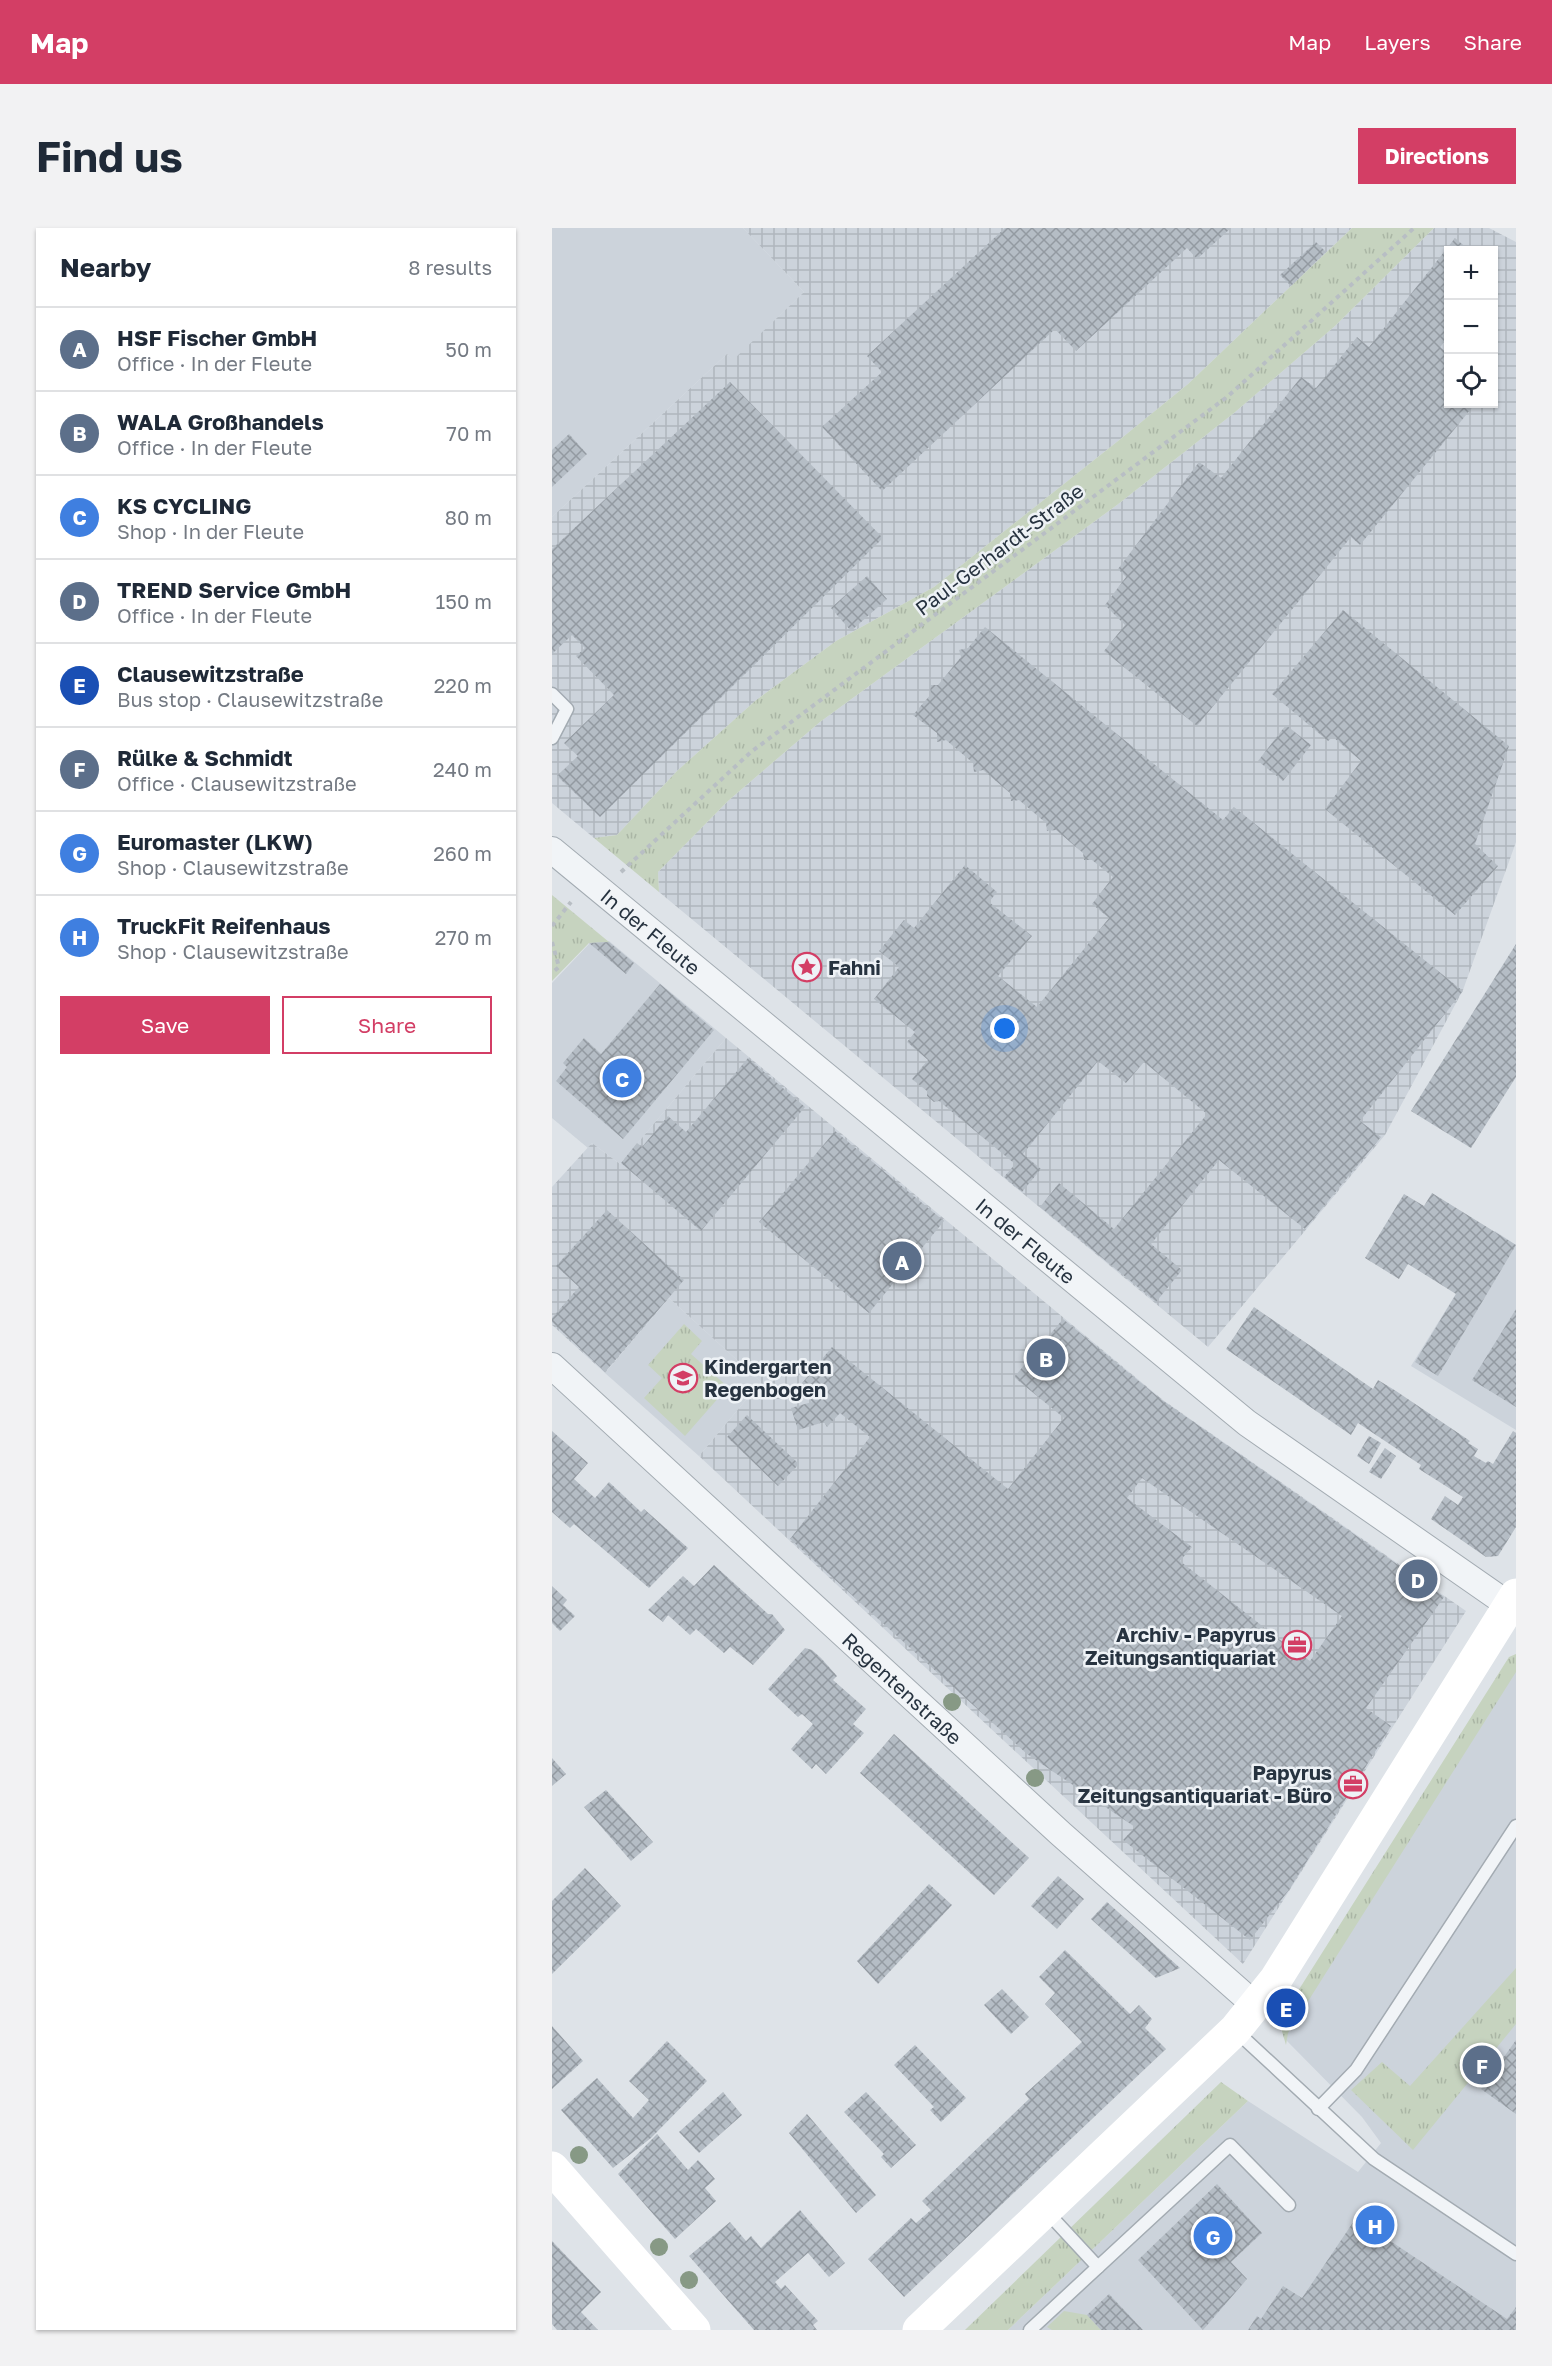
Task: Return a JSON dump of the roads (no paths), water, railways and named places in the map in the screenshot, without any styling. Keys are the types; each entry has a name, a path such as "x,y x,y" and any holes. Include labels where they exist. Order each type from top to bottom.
{"street":[{"name":"In der Fleute","path":"552,850 1247,1423 1514,1603"},
{"name":"Regentenstraße","path":"552,1366 1061,1834 1256,2006"},
{"path":"919,2330 1235,2030 1256,2006 1276,1979 1514,1603"},
{"path":"554,2174 694,2330"}],"lane":[{"path":"552,694 567,709 552,738"},
{"path":"1318,2109 1356,2070 1516,1826"},
{"path":"1235,2030 1374,2159 1516,2254"},
{"path":"1030,2330 1230,2145 1289,2205"},
{"path":"1046,2211 1098,2267"}],"place":[{"name":"Fahni","path":"807,967"},
{"name":"KS CYCLING","path":"622,1078"},
{"name":"HSF Fischer GmbH","path":"902,1261"},
{"name":"WALA Großhandels","path":"1046,1358"},
{"name":"Kindergarten Regenbogen","path":"683,1378"},
{"name":"TREND Service GmbH","path":"1418,1579"},
{"name":"Archiv - Papyrus Zeitungsantiquariat","path":"1297,1645"},
{"name":"Papyrus Zeitungsantiquariat - Büro","path":"1353,1784"},
{"name":"Clausewitzstraße","path":"1286,2008"},
{"name":"Rülke & Schmidt","path":"1482,2065"},
{"name":"TruckFit Reifenhaus","path":"1375,2225"},
{"name":"Euromaster (LKW)","path":"1213,2236"}]}
